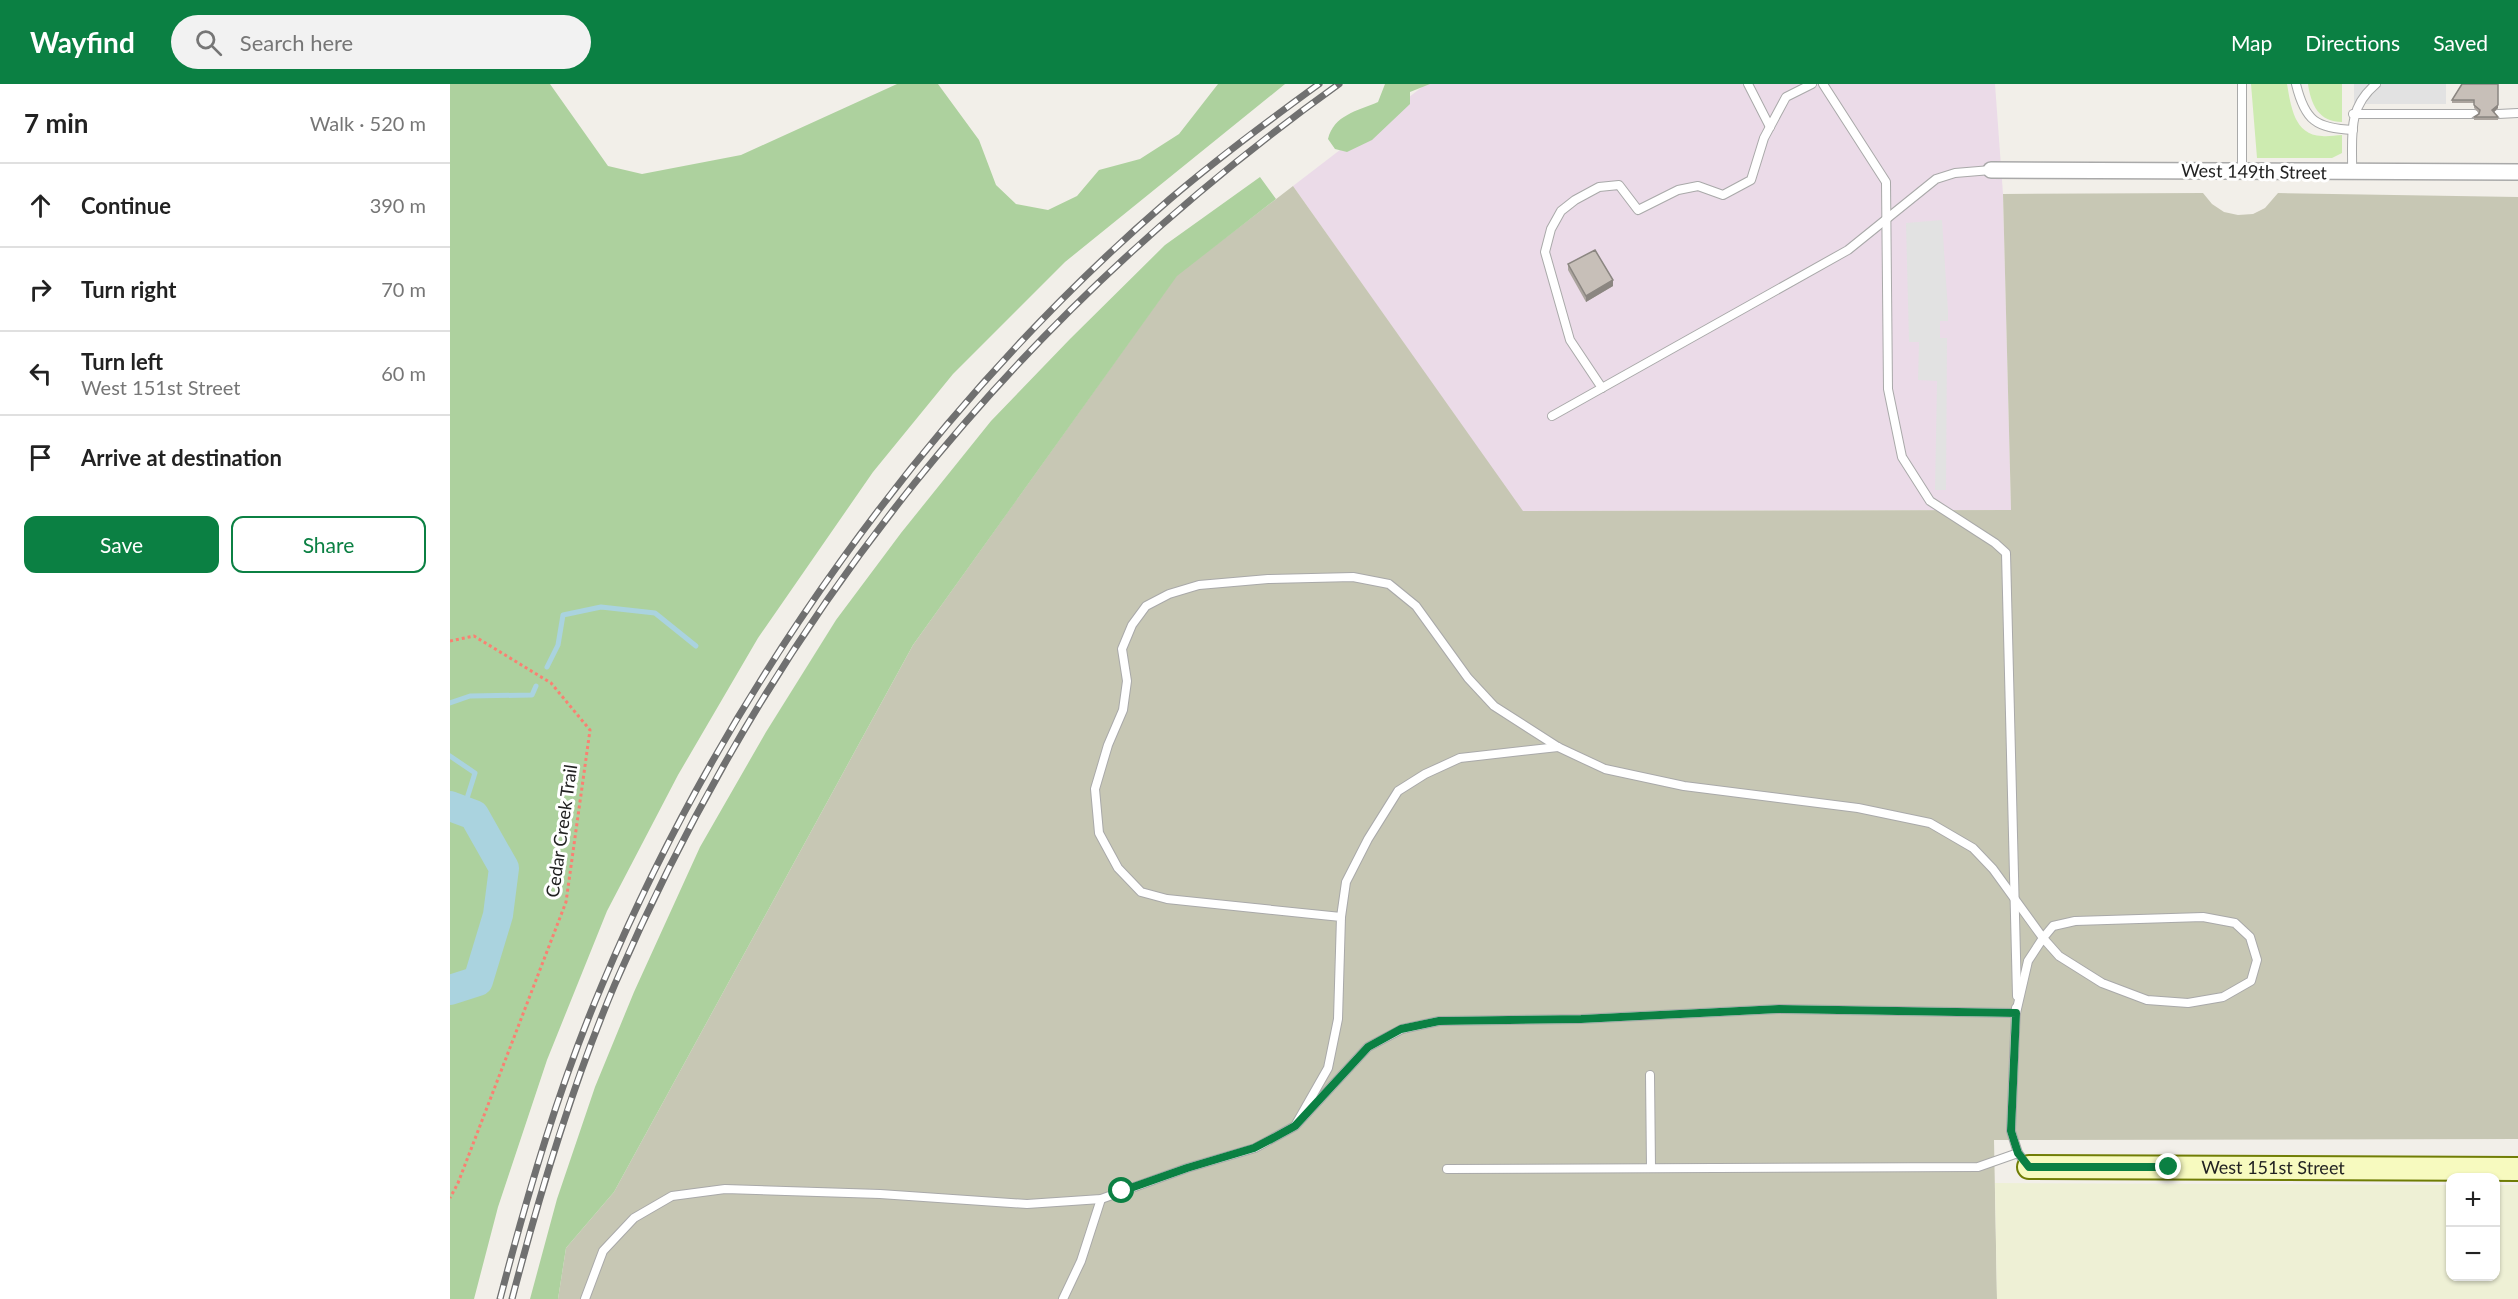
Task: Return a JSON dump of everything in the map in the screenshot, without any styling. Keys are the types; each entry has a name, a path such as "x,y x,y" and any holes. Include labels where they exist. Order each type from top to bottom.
{"street":[{"name":"West 149th Street","path":"1991,170 2518,172"},
{"name":"West 151st Street","path":"2023,1160 2518,1169"}],"lane":[{"path":"1748,84 1770,127"},
{"path":"1602,388 1570,340 1545,252 1551,229 1561,211 1575,200 1599,187 1620,185 1638,210 1678,190 1698,186 1722,195 1751,180 1770,127 1786,97 1812,84"},
{"path":"1447,1168 1978,1167 2023,1160 2011,1131 2016,1013 2006,553 1995,543 1930,501 1902,457 1888,389 1886,182 1823,84"},
{"path":"2242,84 2242,172"},
{"path":"2296,84 2313,122 2323,127 2353,130"},
{"path":"2352,173 2354,114 2366,92 2376,84"},
{"path":"2498,114 2518,113"},
{"path":"2354,114 2474,114"},
{"path":"1552,416 1848,250 1936,179 1955,173 1991,170"},
{"path":"1341,917 1167,899 1142,892 1118,868 1099,833 1095,789 1108,745 1123,710 1127,681 1122,649 1132,625 1146,606 1169,594 1199,585 1268,579 1353,577 1389,584 1416,606 1468,678 1494,706 1558,747 1605,770 1684,786 1858,808 1930,823 1972,848 1993,869 2043,938 2059,956 2102,983 2146,1000 2188,1003 2223,997 2251,981 2257,960 2250,937 2235,923 2204,917 2074,921 2053,926 2043,938 2028,961 2016,1013"},
{"path":"1295,1126 1328,1068 1338,1019 1341,917 1346,882 1368,839 1398,791 1425,774 1460,758 1558,747"},
{"path":"585,1299 603,1251 634,1218 672,1196 725,1189 880,1194 1027,1204 1101,1199 1187,1168 1254,1148 1295,1126 1368,1047 1401,1029 1439,1021 1581,1019 1779,1009 2016,1013"},
{"path":"1650,1075 1651,1168"},
{"path":"1063,1299 1080,1261 1101,1199"}],"path":[{"name":"Cedar Creek Trail","path":"450,641 474,636 538,674 551,683 590,730 566,902 458,1183 450,1198"}],"shaded area":[{"path":"1426,84 1995,84 2003,194 2011,510 1522,511 1293,186"},
{"path":"2354,84 2446,84 2446,104 2354,104"},
{"path":"1293,186 1523,511 2011,510 2003,194 2203,193 2212,204 2224,212 2238,215 2253,214 2265,208 2278,193 2518,197 2518,1139 1994,1140 1997,1299 558,1299 566,1248 614,1192 913,645 1177,275"},
{"path":"1942,220 1948,311 1948,321 1940,321 1940,338 1947,338 1946,490 1935,490 1937,381 1918,380 1919,342 1909,342 1906,223"},
{"path":"1995,1183 2446,1185 2446,1281 2500,1281 2500,1185 2518,1185 2518,1299 1997,1299"}],"green space":[{"path":"450,84 550,84 608,166 642,174 741,155 897,84 938,84 979,140 996,185 1016,204 1048,210 1077,196 1099,170 1140,159 1179,134 1218,84 1285,84 1065,262 953,374 873,472 758,638 678,775 607,911 547,1060 498,1207 474,1299 450,1299"},
{"path":"1385,84 1430,84 1410,92 1410,104 1372,140 1347,152 1335,149 1328,139 1335,124 1347,115 1378,102"},
{"path":"2251,84 2287,84 2292,110 2300,125 2305,131 2313,134 2342,135 2342,153 2332,158 2257,158"},
{"path":"2308,84 2342,84 2342,122 2327,119 2317,111 2311,99"},
{"path":"1260,177 1276,199 1177,276 913,645 614,1192 566,1248 558,1299 530,1299 557,1199 595,1087 634,992 700,847 766,732 836,620 901,533 991,421 1165,245"}],"building":[{"path":"2462,84 2498,84 2498,105 2492,110 2498,117 2474,117 2479,114 2480,110 2474,105 2474,100 2452,100"},
{"path":"1595,250 1613,280 1586,296 1568,264"}],"waterway":[{"path":"547,667 558,645 563,615 601,607 655,613 696,646"},
{"path":"450,703 470,696 532,695 536,686"},
{"path":"450,756 475,773 463,811"},
{"path":"450,806 474,815 504,868 498,915 478,981 450,990"}],"railway":[{"path":"500,1299 545,1140 586,1023 602,985 652,875 709,767 772,662 842,560 917,462 997,368 1081,280 1170,199 1243,140 1319,84"},
{"path":"512,1299 558,1139 599,1022 615,984 679,849 750,721 828,599 914,483 1008,374 1110,271 1221,175 1339,84"}],"route":[{"path":"1122,1191 1254,1148 1295,1126 1368,1047 1401,1029 1439,1021 1581,1019 1779,1009 2016,1013 2011,1131 2018,1153 2029,1167 2169,1167"}]}
